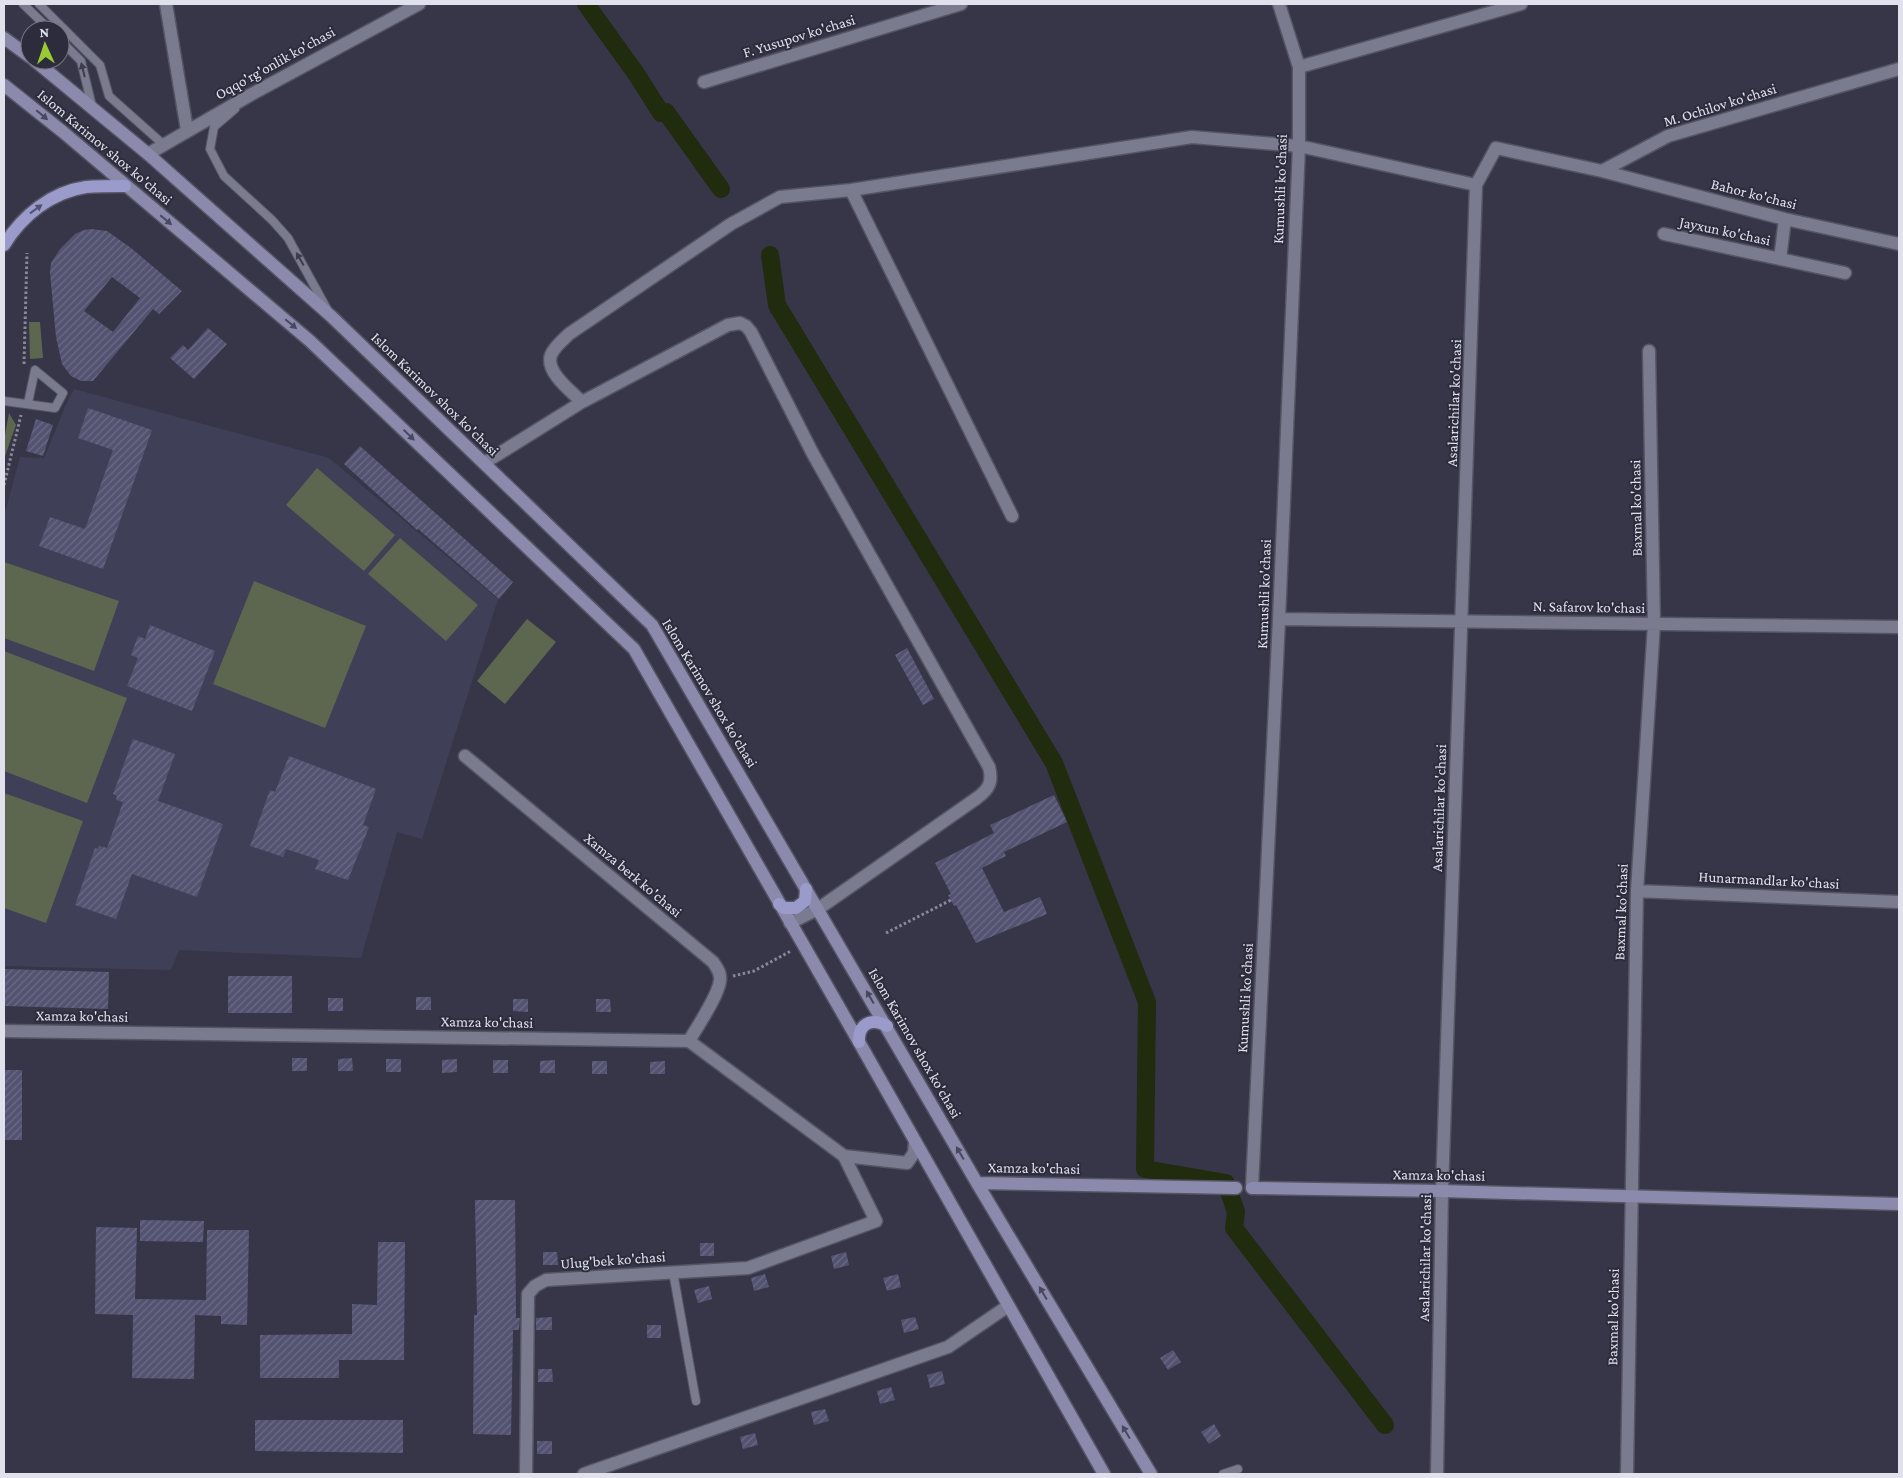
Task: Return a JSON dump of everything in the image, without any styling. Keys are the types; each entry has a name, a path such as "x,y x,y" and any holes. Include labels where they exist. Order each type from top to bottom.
{"main road":[{"path":"4,38 20,50"},
{"name":"Islom Karimov shox ko'chasi","path":"46,70 148,154 332,317 652,625 977,1183 1151,1474"},
{"name":"Islom Karimov shox ko'chasi","path":"4,85 63,132 310,341 634,649 1104,1474"},
{"path":"4,245 11,234 31,212 56,196 85,187 125,186"},
{"path":"779,904 784,908 796,908 805,901 806,889"},
{"path":"859,1042 859,1034 867,1024 873,1021 886,1026"},
{"name":"Xamza ko'chasi","path":"977,1183 1236,1188"},
{"name":"Xamza ko'chasi","path":"1252,1188 1899,1204"}],"street":[{"path":"166,4 188,130"},
{"name":"Oqqo'rg'onlik ko'chasi","path":"148,154 252,94 419,4"},
{"name":"F. Yusupov ko'chasi","path":"704,82 961,4"},
{"name":"Kumushli ko'chasi","path":"1252,1188 1299,146 1299,67 1280,4"},
{"path":"1299,67 1521,4"},
{"name":"M. Ochilov ko'chasi","path":"1602,171 1668,136 1899,69"},
{"path":"582,402 552,371 550,363 551,354 569,334 731,224 780,197 851,190 1192,137 1299,146 1476,185"},
{"name":"Asalarichilar ko'chasi","path":"1437,1474 1442,1192 1476,185 1496,148 1602,171"},
{"name":"Bahor ko'chasi","path":"1602,171 1785,219 1899,244"},
{"path":"851,190 1012,516"},
{"name":"Jayxun ko'chasi","path":"1780,259 1785,219"},
{"name":"Jayxun ko'chasi","path":"1664,234 1845,273"},
{"path":"484,463 582,402 728,325 740,323 751,332 813,454 989,767 991,782 986,791 818,909 790,923"},
{"name":"Baxmal ko'chasi","path":"1627,1474 1637,891 1654,624 1649,351"},
{"name":"N. Safarov ko'chasi","path":"1279,619 1899,627"},
{"name":"Xamza berk ko'chasi","path":"465,756 713,962 719,971 720,979"},
{"name":"Hunarmandlar ko'chasi","path":"1637,891 1899,902"},
{"path":"720,979 718,989 689,1041 844,1156 907,1163 914,1152 915,1141"},
{"name":"Xamza ko'chasi","path":"4,1031 689,1041"},
{"name":"Ulug'bek ko'chasi","path":"526,1474 528,1294 535,1286 546,1280 748,1268 876,1221 844,1156"},
{"name":"Xamza ko'chasi","path":"1236,1188 1252,1188"},
{"path":"584,1474 948,1347 1008,1306"}],"lane":[{"path":"23,4 40,20"},
{"path":"39,4 100,65 108,96 164,145"},
{"path":"70,50 81,61 92,108"},
{"path":"252,94 214,127 210,149 224,176 272,220 288,238 332,317"},
{"path":"4,401 55,408 63,393 35,370 28,403"},
{"path":"673,1272 696,1401"},
{"path":"1223,1474 1238,1469"}],"path":[{"path":"886,933 951,900"},
{"path":"720,979 754,971 802,945"}],"shaded area":[{"path":"74,389 329,458 498,599 422,839 397,832 361,958 179,950 171,970 4,966 4,516 20,457 44,458"}],"green space":[{"path":"29,322 40,322 43,358 30,359"},
{"path":"9,413 16,425 4,459 4,440"},
{"path":"317,468 395,535 364,571 286,505"},
{"path":"400,538 478,605 446,641 368,574"},
{"path":"4,562 119,601 94,671 4,638"},
{"path":"254,581 366,626 325,728 213,684"},
{"path":"527,619 556,642 505,704 477,681"},
{"path":"4,651 127,698 87,803 4,771"},
{"path":"4,793 83,821 46,923 4,908"}],"building":[{"path":"84,230 107,231 131,248 182,291 159,314 153,309 93,381 81,381 71,376 62,364 56,337 50,273 51,263 60,249 75,234","holes":["112,277 140,298 113,332 84,311"]},
{"path":"208,328 227,344 194,379 170,358 183,345 188,350"},
{"path":"88,408 152,430 103,569 39,546 50,517 85,529 113,450 78,438"},
{"path":"36,419 53,425 43,456 26,451"},
{"path":"360,446 513,582 499,599 417,530 344,464"},
{"path":"150,625 215,651 192,711 127,686 138,658 131,655 138,636 145,639"},
{"path":"907,648 934,699 923,705 895,655"},
{"path":"133,739 175,754 158,801 223,824 197,897 132,874 116,919 75,905 95,848 98,849 99,846 107,848 123,802 116,800 117,796 113,794"},
{"path":"289,756 376,789 363,825 369,827 348,880 315,869 319,860 286,849 283,857 250,846 270,790 275,792"},
{"path":"1054,795 1067,822 1004,852 1006,856 982,868 1004,912 1040,897 1047,914 976,943 956,905 954,906 948,895 951,894 935,863 994,833 990,825"},
{"path":"4,969 109,972 108,1009 4,1006"},
{"path":"228,976 292,976 292,1013 228,1013"},
{"path":"416,997 431,997 431,1010 416,1010"},
{"path":"328,998 343,998 343,1011 328,1011"},
{"path":"513,999 528,999 528,1012 513,1011"},
{"path":"596,999 610,999 611,1012 596,1012"},
{"path":"292,1058 307,1058 307,1071 292,1071"},
{"path":"352,1058 353,1071 338,1071 338,1059"},
{"path":"386,1059 401,1059 401,1072 386,1072"},
{"path":"457,1059 457,1072 442,1073 442,1060"},
{"path":"493,1060 508,1060 508,1073 493,1073"},
{"path":"555,1060 555,1073 540,1073 540,1061"},
{"path":"592,1061 607,1061 607,1074 592,1074"},
{"path":"665,1061 665,1074 650,1074 650,1062"},
{"path":"4,1070 22,1070 22,1140 4,1140"},
{"path":"475,1200 515,1200 516,1318 520,1318 519,1330 513,1330 511,1435 473,1434 474,1315 477,1315"},
{"path":"140,1220 204,1221 203,1242 140,1241"},
{"path":"96,1227 137,1228 135,1299 206,1300 207,1230 249,1230 247,1325 221,1324 221,1316 195,1315 194,1379 132,1378 133,1315 95,1314"},
{"path":"378,1242 405,1242 404,1360 339,1360 339,1378 260,1378 260,1335 352,1334 352,1304 377,1305"},
{"path":"700,1243 714,1243 714,1256 700,1256"},
{"path":"543,1252 557,1252 558,1265 543,1265"},
{"path":"846,1252 849,1265 834,1269 831,1256"},
{"path":"765,1274 769,1287 754,1291 751,1278"},
{"path":"898,1274 901,1287 887,1291 883,1278"},
{"path":"709,1286 712,1299 698,1303 694,1290"},
{"path":"552,1317 552,1330 536,1330 536,1318"},
{"path":"915,1317 919,1329 904,1333 901,1320"},
{"path":"647,1325 661,1325 661,1338 647,1338"},
{"path":"1173,1350 1181,1362 1168,1370 1160,1358"},
{"path":"538,1369 552,1369 553,1382 538,1382"},
{"path":"942,1371 945,1384 930,1388 927,1375"},
{"path":"891,1387 895,1400 880,1404 877,1391"},
{"path":"825,1409 829,1421 814,1425 811,1412"},
{"path":"255,1420 403,1420 403,1453 255,1451"},
{"path":"1214,1424 1221,1436 1209,1444 1201,1432"},
{"path":"755,1433 758,1445 743,1449 740,1437"},
{"path":"537,1441 552,1441 552,1454 537,1454"}],"waterway":[{"path":"586,4 637,75 661,113 666,112 721,189"},
{"path":"770,255 777,305 1054,763 1147,1002 1145,1169 1226,1183 1236,1212 1234,1228 1385,1425"}]}
